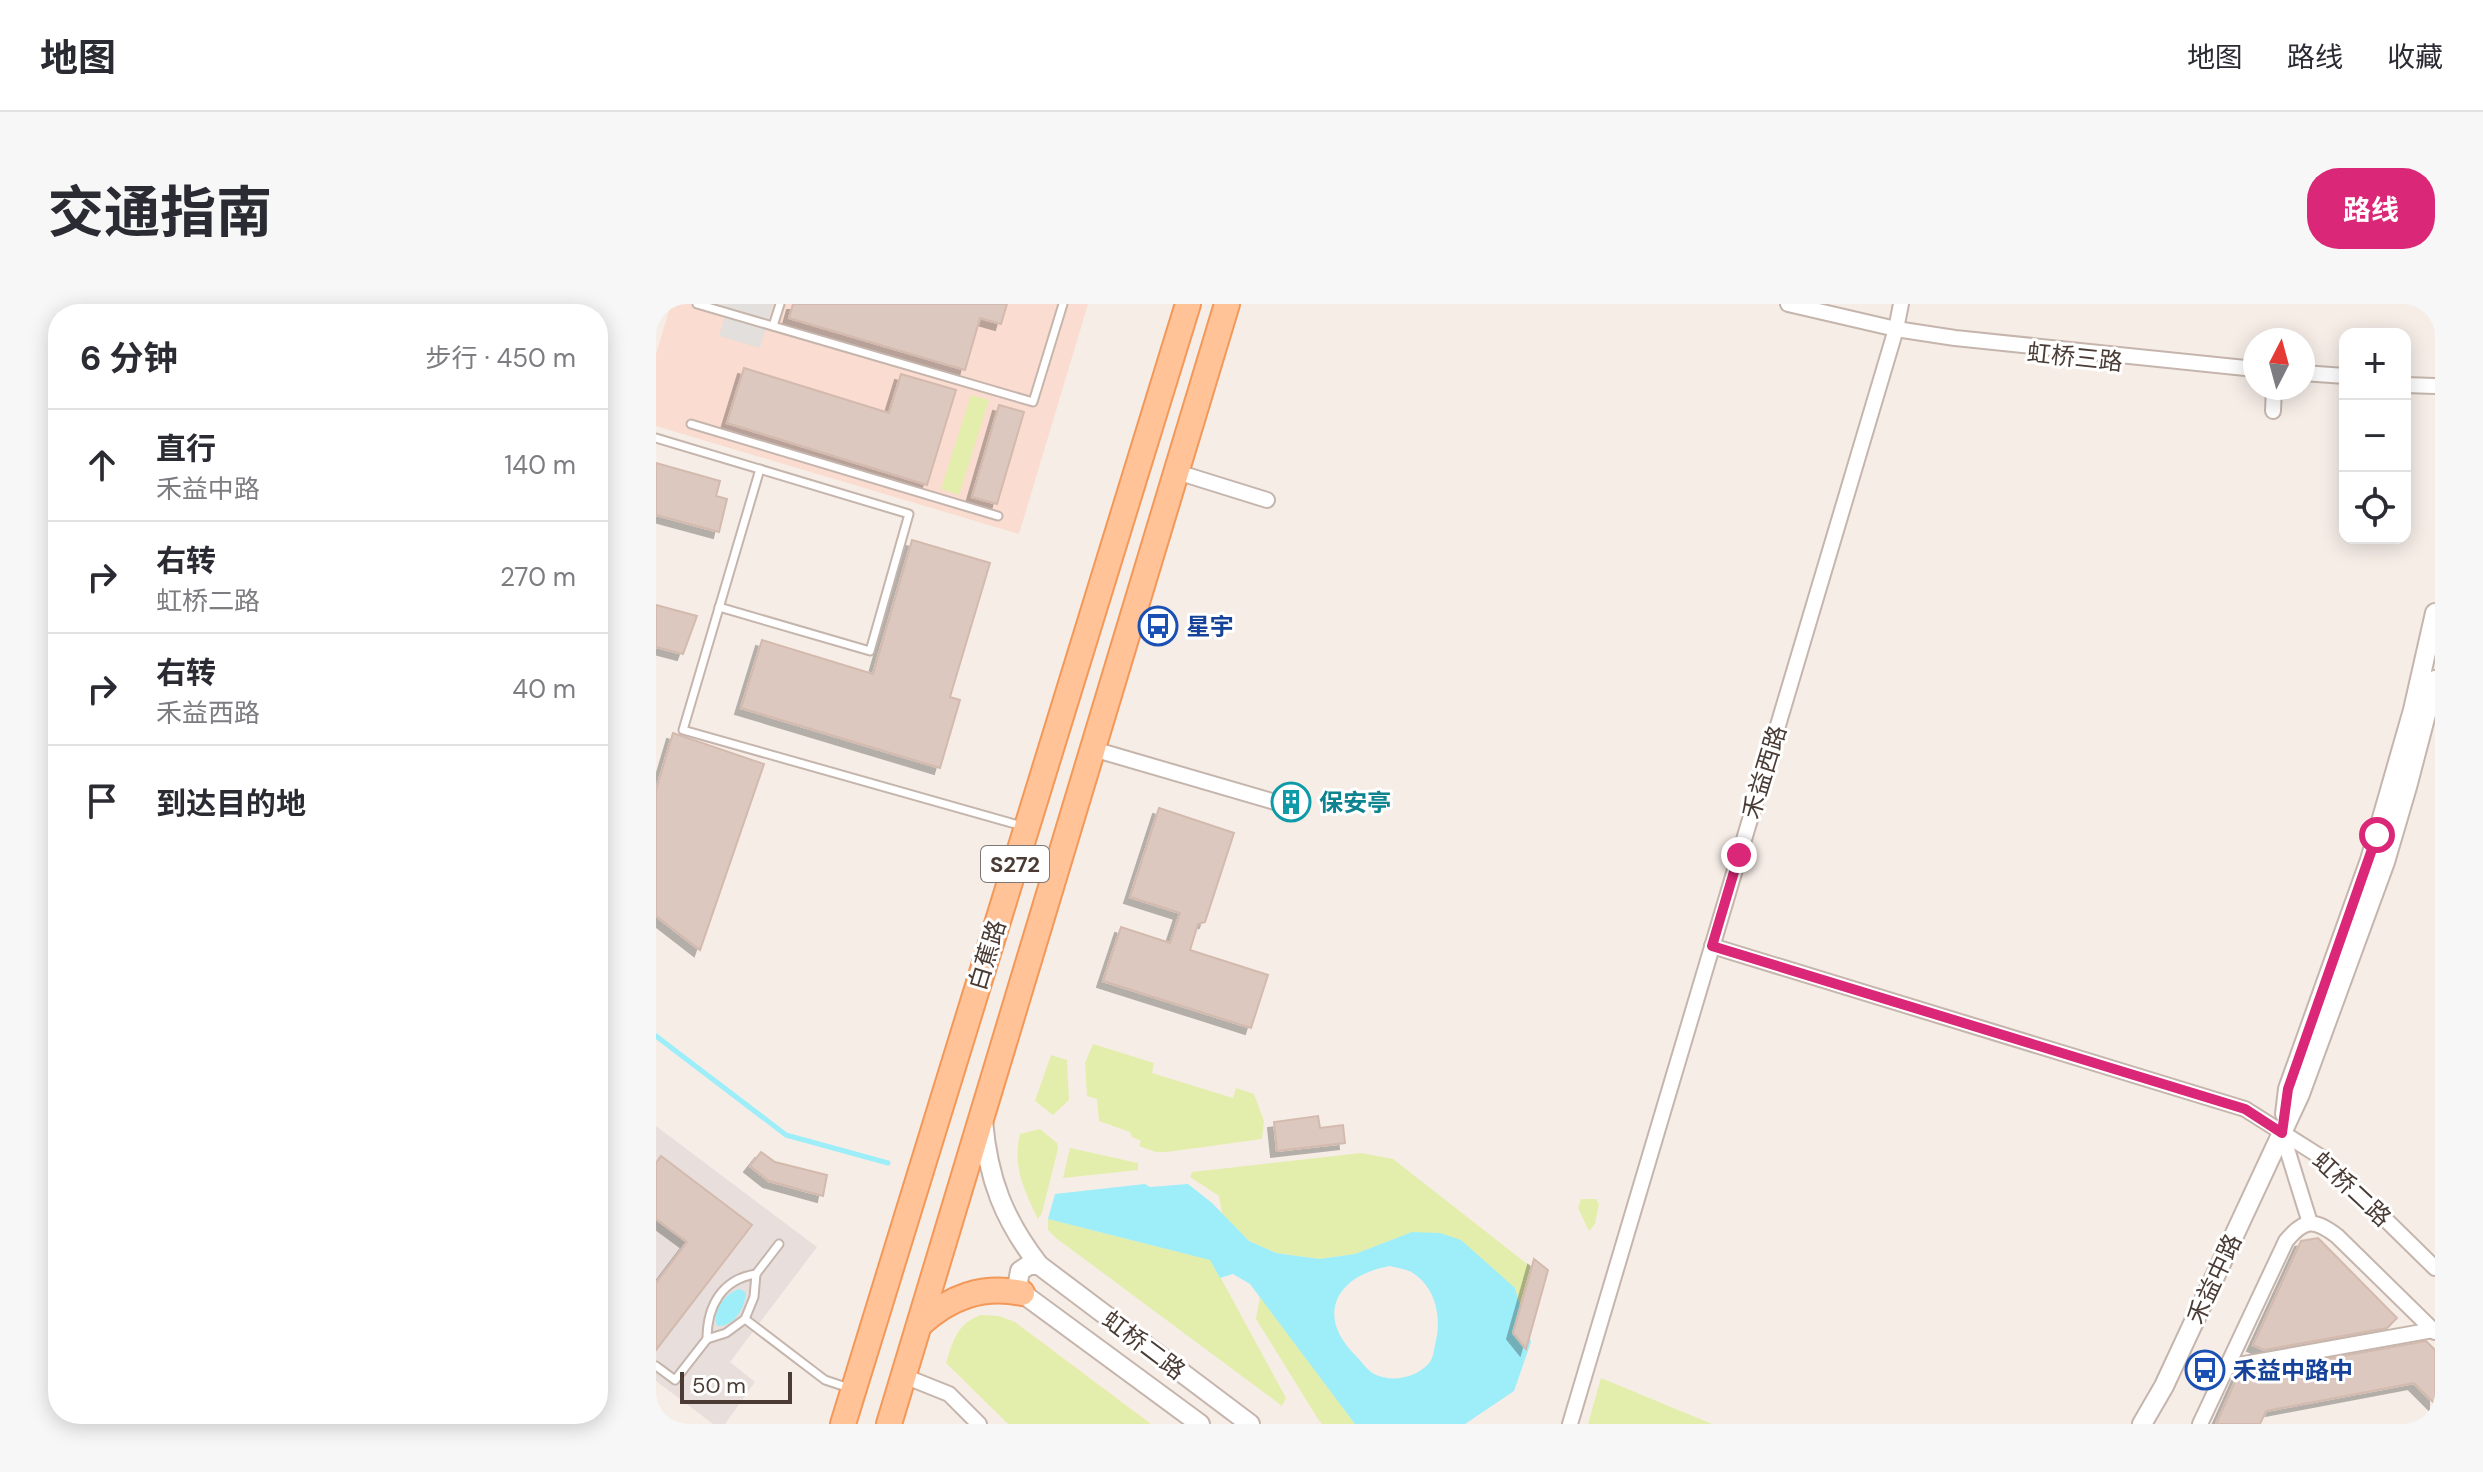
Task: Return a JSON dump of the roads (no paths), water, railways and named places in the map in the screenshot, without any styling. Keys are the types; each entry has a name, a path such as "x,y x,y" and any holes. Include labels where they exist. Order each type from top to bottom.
{"main road":[{"name":"白蕉路","path":"843,1424 1188,304"},
{"name":"白蕉路","path":"889,1424 1227,304"},
{"path":"920,1324 968,1293 996,1289 1022,1293"}],"street":[{"name":"虹桥三路","path":"1788,304 1954,344 2243,374"},
{"name":"禾益西路","path":"1570,1424 1901,304"},
{"name":"虹桥三路","path":"1896,329 2243,368"},
{"path":"2315,374 2339,376"},
{"path":"2411,378 2435,379"},
{"path":"2315,381 2339,383"},
{"path":"2411,385 2435,386"},
{"path":"2273,400 2273,411"},
{"path":"1177,472 1267,500"},
{"name":"禾益中路","path":"2282,1133 2288,1089 2370,860 2393,785 2435,613"},
{"name":"禾益中路","path":"2142,1424 2164,1386 2300,1094 2385,862 2435,680"},
{"path":"1093,749 1275,802"},
{"name":"虹桥二路","path":"1712,946 2245,1109 2324,1159 2435,1268"},
{"name":"虹桥二路","path":"983,1116 987,1156 997,1196 1016,1233 1039,1265 1250,1424"},
{"path":"2282,1133 2310,1223"},
{"path":"2200,1424 2286,1241 2296,1229 2310,1223 2325,1227 2337,1236 2434,1331"},
{"path":"1022,1293 1018,1282 1020,1271 1029,1265 1039,1265"},
{"name":"虹桥二路","path":"1022,1293 1200,1424"},
{"path":"2227,1367 2434,1331"},
{"path":"904,1376 949,1394 979,1424"}],"lane":[{"path":"697,304 1033,402 1063,304"},
{"path":"773,326 780,304"},
{"path":"691,424 998,516"},
{"path":"656,438 909,514 870,651 719,607"},
{"path":"760,469 683,730 1026,827"},
{"path":"656,1366 675,1380 707,1339 726,1333 745,1319 754,1297 756,1274 779,1244"},
{"path":"707,1339 708,1317 718,1296 735,1280 756,1274"},
{"path":"745,1319 825,1380 854,1390"}],"water":[{"path":"1145,1184 1150,1187 1188,1184 1212,1203 1249,1241 1276,1253 1319,1259 1355,1254 1412,1232 1440,1233 1461,1240 1515,1288 1531,1342 1514,1391 1465,1424 1355,1424 1250,1284 1233,1274 1220,1278 1210,1260 1048,1219 1055,1194","holes":["1390,1266 1413,1273 1428,1287 1436,1305 1438,1325 1430,1362 1418,1372 1396,1378 1381,1377 1367,1368 1343,1341 1334,1312 1337,1299 1356,1278"]},
{"path":"739,1289 746,1294 740,1311 728,1324 717,1326 716,1315 720,1304"}],"waterway":[{"path":"656,1036 786,1135 888,1163"}],"place":[{"name":"星宇","path":"1158,626"},
{"name":"保安亭","path":"1291,802"},
{"name":"禾益中路中","path":"2205,1370"}]}
